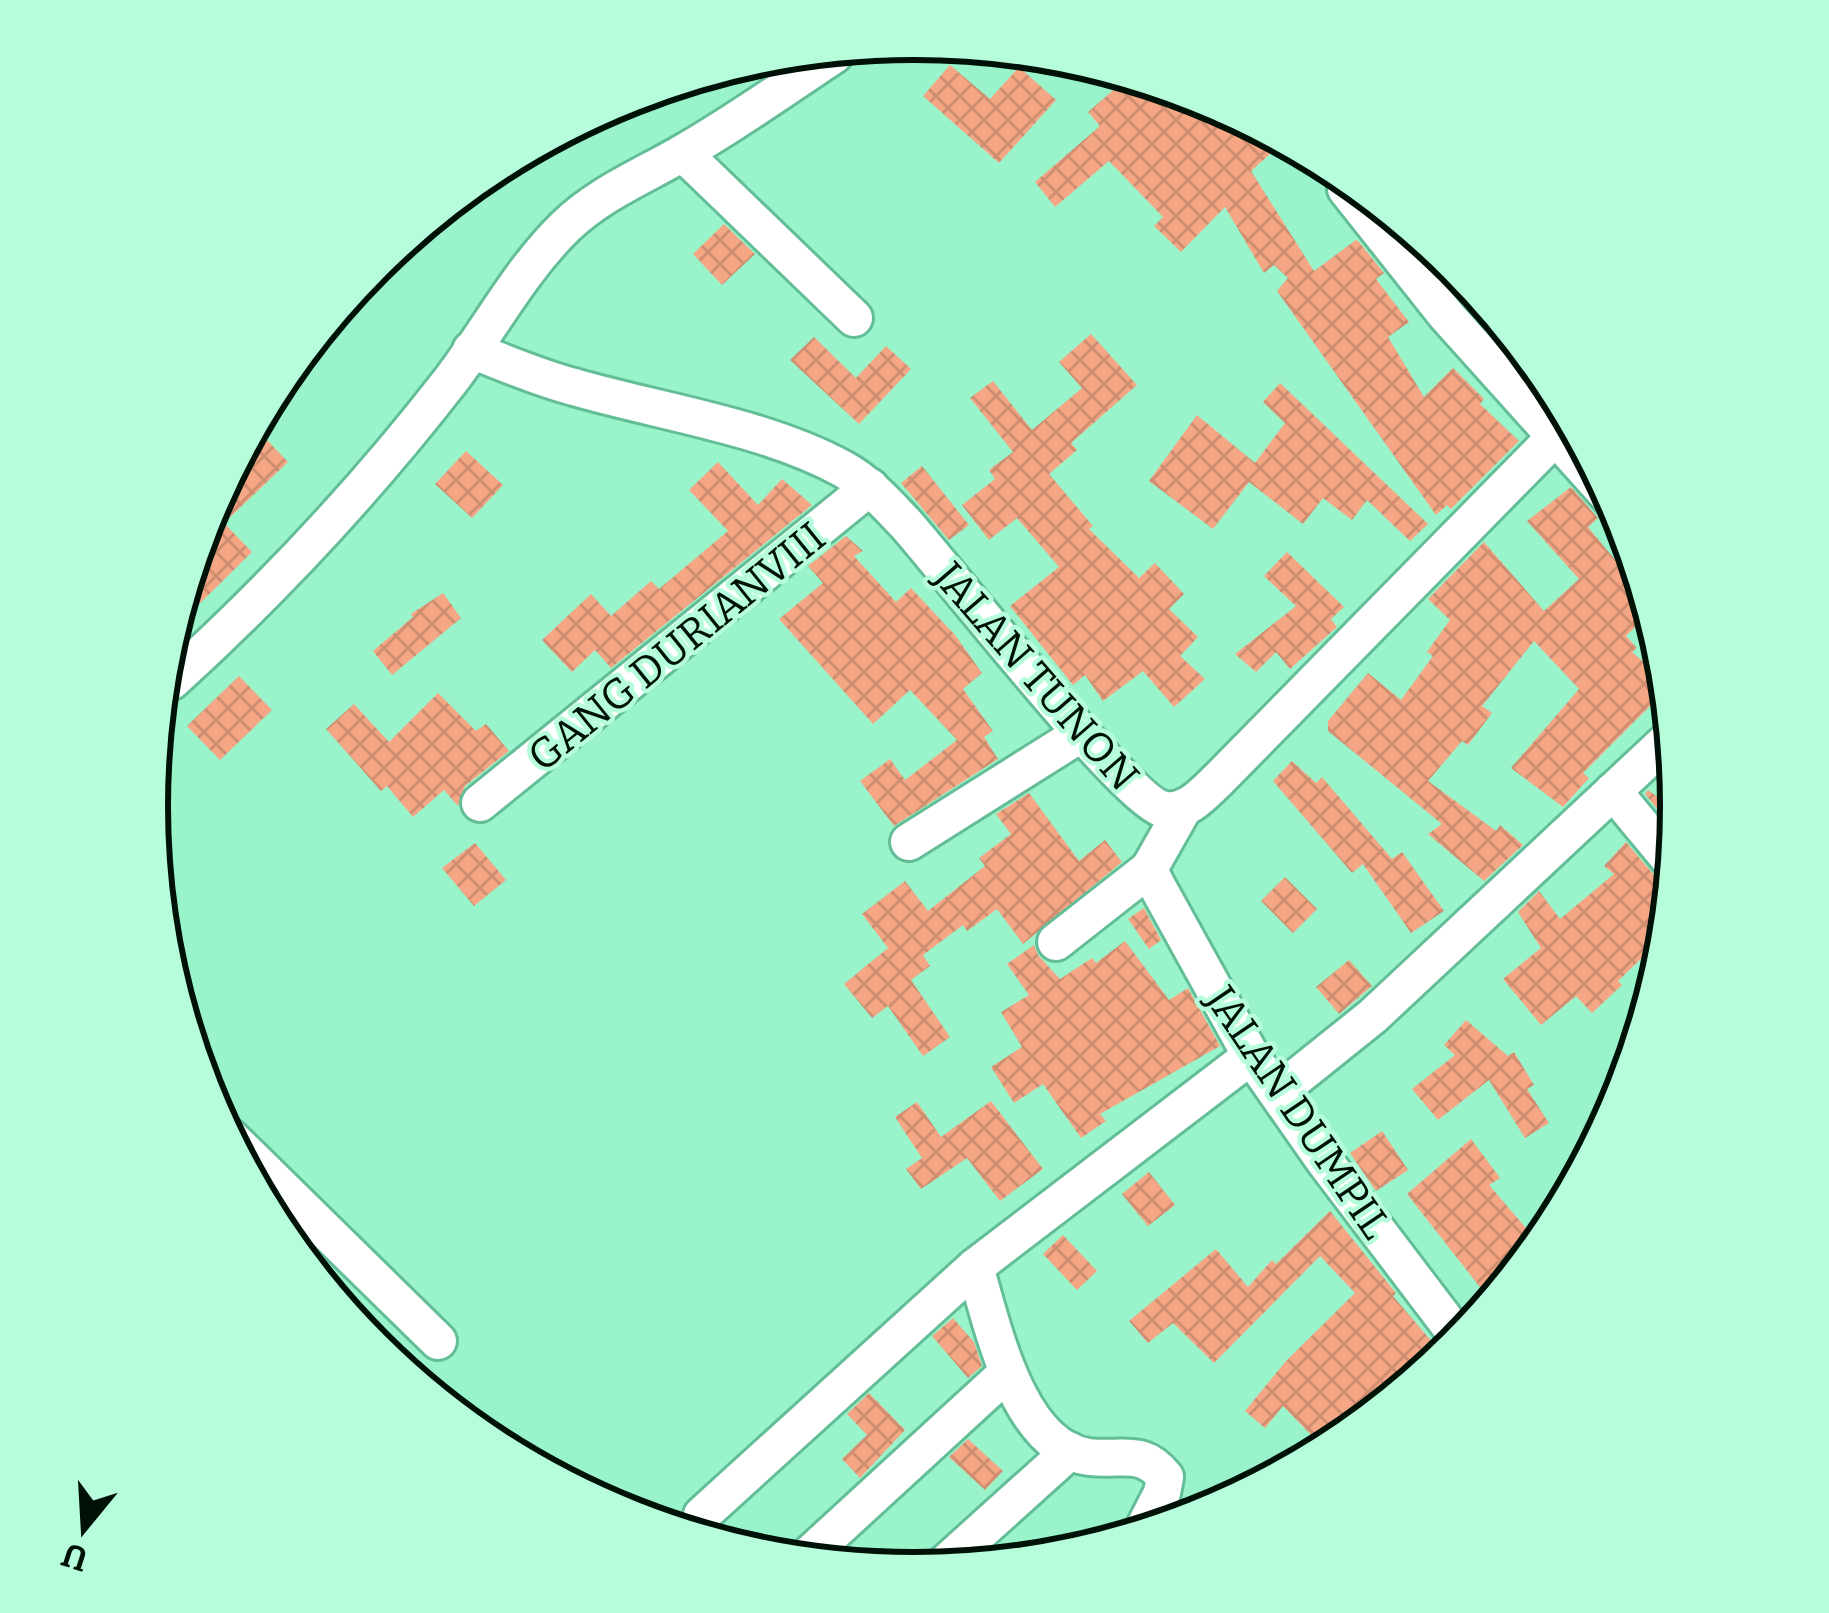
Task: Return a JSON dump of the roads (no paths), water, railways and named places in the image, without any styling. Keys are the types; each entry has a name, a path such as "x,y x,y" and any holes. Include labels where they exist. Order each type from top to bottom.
{"street":[{"path":"180,674 222,636 348,502 472,350 513,287 566,227 596,200 683,153 817,66"},
{"path":"683,153 854,319"},
{"path":"1362,209 1446,315 1559,430"},
{"name":"JALAN TUNON","path":"472,350 568,386 804,452 870,487 1082,733 1147,802 1168,811 1183,809 1219,779 1561,432"},
{"name":"GANG DURIANVIII","path":"480,803 870,487"},
{"path":"909,842 1082,733"},
{"path":"1277,1093 1373,1016 1658,749"},
{"path":"1612,791 1659,847"},
{"path":"1056,942 1150,869 1183,809"},
{"name":"JALAN DUMPIL","path":"1150,869 1251,1056 1450,1326"},
{"path":"702,1515 975,1267 1251,1056"},
{"path":"261,1166 438,1341"},
{"path":"975,1267 1006,1373 1040,1425 1070,1451 1142,1458 1154,1464 1165,1478 1151,1514"},
{"path":"817,1547 1006,1373"},
{"path":"959,1551 1070,1451"}]}
